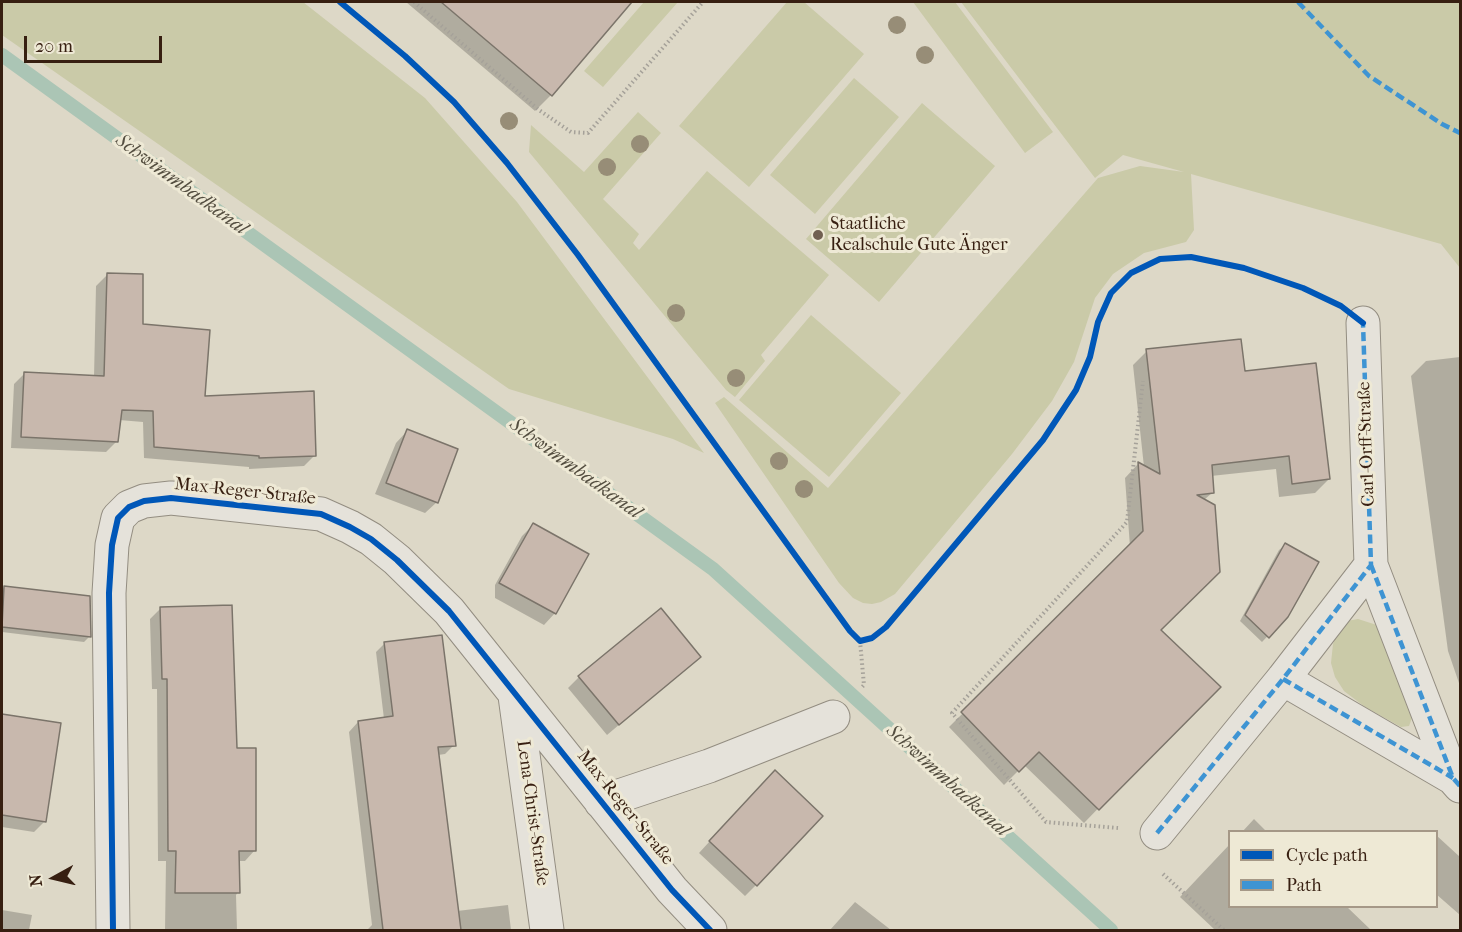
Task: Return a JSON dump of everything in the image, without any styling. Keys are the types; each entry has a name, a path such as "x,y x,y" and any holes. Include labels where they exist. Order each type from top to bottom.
{"street":[{"name":"Carl-Orff-Straße","path":"1363,323 1371,565 1457,782"},
{"name":"Max-Reger-Straße","path":"113,930 109,594 112,545 118,518 129,507 144,501 171,498 321,514 371,539 398,560 448,611 672,890 710,930"},
{"path":"1157,833 1283,679 1371,565"},
{"name":"Carl-Orff-Straße","path":"1283,679 1457,782"},
{"name":"Lena-Christ-Straße","path":"515,696 547,930"},
{"name":"Max-Reger-Straße","path":"601,802 709,766 833,717"}],"path":[{"path":"414,2 539,110 571,132 588,133 704,2"},
{"path":"1143,381 1127,522 952,713 1046,822 1157,833 1149,862 1224,930"},
{"path":"860,638 864,685"}],"green space":[{"path":"2,2 303,2 425,98 517,202 704,453 673,439 509,389 2,35"},
{"path":"644,2 678,2 603,87 584,71"},
{"path":"787,2 804,2 864,54 749,187 679,126"},
{"path":"913,2 955,2 1053,132 1025,153"},
{"path":"961,2 1460,2 1460,268 1441,244 1191,174 1194,230 1186,242 1144,253 1113,274 1095,298 1074,362 1052,401 1012,454 895,594 881,602 863,603 853,598 839,583 715,403 724,397 828,488 1098,178 1140,166 1184,172 1123,155 1095,178"},
{"path":"854,78 899,117 815,214 770,175"},
{"path":"922,103 995,166 879,302 806,239"},
{"path":"638,112 661,133 603,199 639,234 633,243 639,250 707,171 829,275 761,355 765,361 735,397 726,390 529,152 531,125 584,172"},
{"path":"811,315 901,393 829,477 739,400"},
{"path":"1358,619 1383,627 1412,718 1409,726 1401,727 1365,707 1344,691 1335,677 1331,663 1333,644 1339,630 1347,621"}],"building":[{"path":"441,2 632,2 552,96"},
{"path":"107,273 143,274 143,324 210,330 205,396 314,391 316,456 259,458 259,456 154,447 153,411 122,410 118,442 21,437 24,372 104,376"},
{"path":"1241,339 1245,371 1316,363 1330,479 1292,484 1289,456 1212,465 1214,493 1197,495 1215,505 1220,572 1161,630 1221,687 1099,810 1039,752 1019,772 961,712 1143,531 1138,462 1160,474 1146,349"},
{"path":"407,429 458,449 438,503 386,483"},
{"path":"533,523 589,554 556,614 499,583"},
{"path":"1285,543 1319,562 1288,617 1269,638 1245,615"},
{"path":"4,586 90,596 91,637 2,627"},
{"path":"232,605 237,748 256,748 256,851 239,851 240,893 175,893 176,851 168,851 167,679 162,679 160,607"},
{"path":"661,608 701,657 619,725 578,676"},
{"path":"442,635 456,746 438,747 461,930 383,930 358,721 393,716 384,642"},
{"path":"2,714 61,723 46,822 2,815"},
{"path":"775,770 823,816 757,886 709,841"}],"waterway":[{"name":"Schwimmbadkanal","path":"2,55 713,569 1111,930"}],"marked path":[{"path":"1298,2 1369,76 1442,124 1460,133"},
{"path":"1157,833 1283,679 1371,565 1363,323"},
{"path":"1371,565 1453,778 1460,786"},
{"path":"1283,679 1453,778"}],"cycle path":[{"path":"340,2 405,56 454,102 507,163 578,255 850,631 860,641 872,638 886,627 1043,440 1076,390 1090,357 1098,322 1111,293 1131,273 1160,259 1191,257 1244,268 1303,288 1341,306 1363,323"},
{"path":"113,930 109,593 112,545 118,518 129,507 144,501 171,498 321,514 371,539 397,560 449,611 672,890 710,930"}],"place":[{"name":"Staatliche Realschule Gute Änger","path":"818,235"}]}
